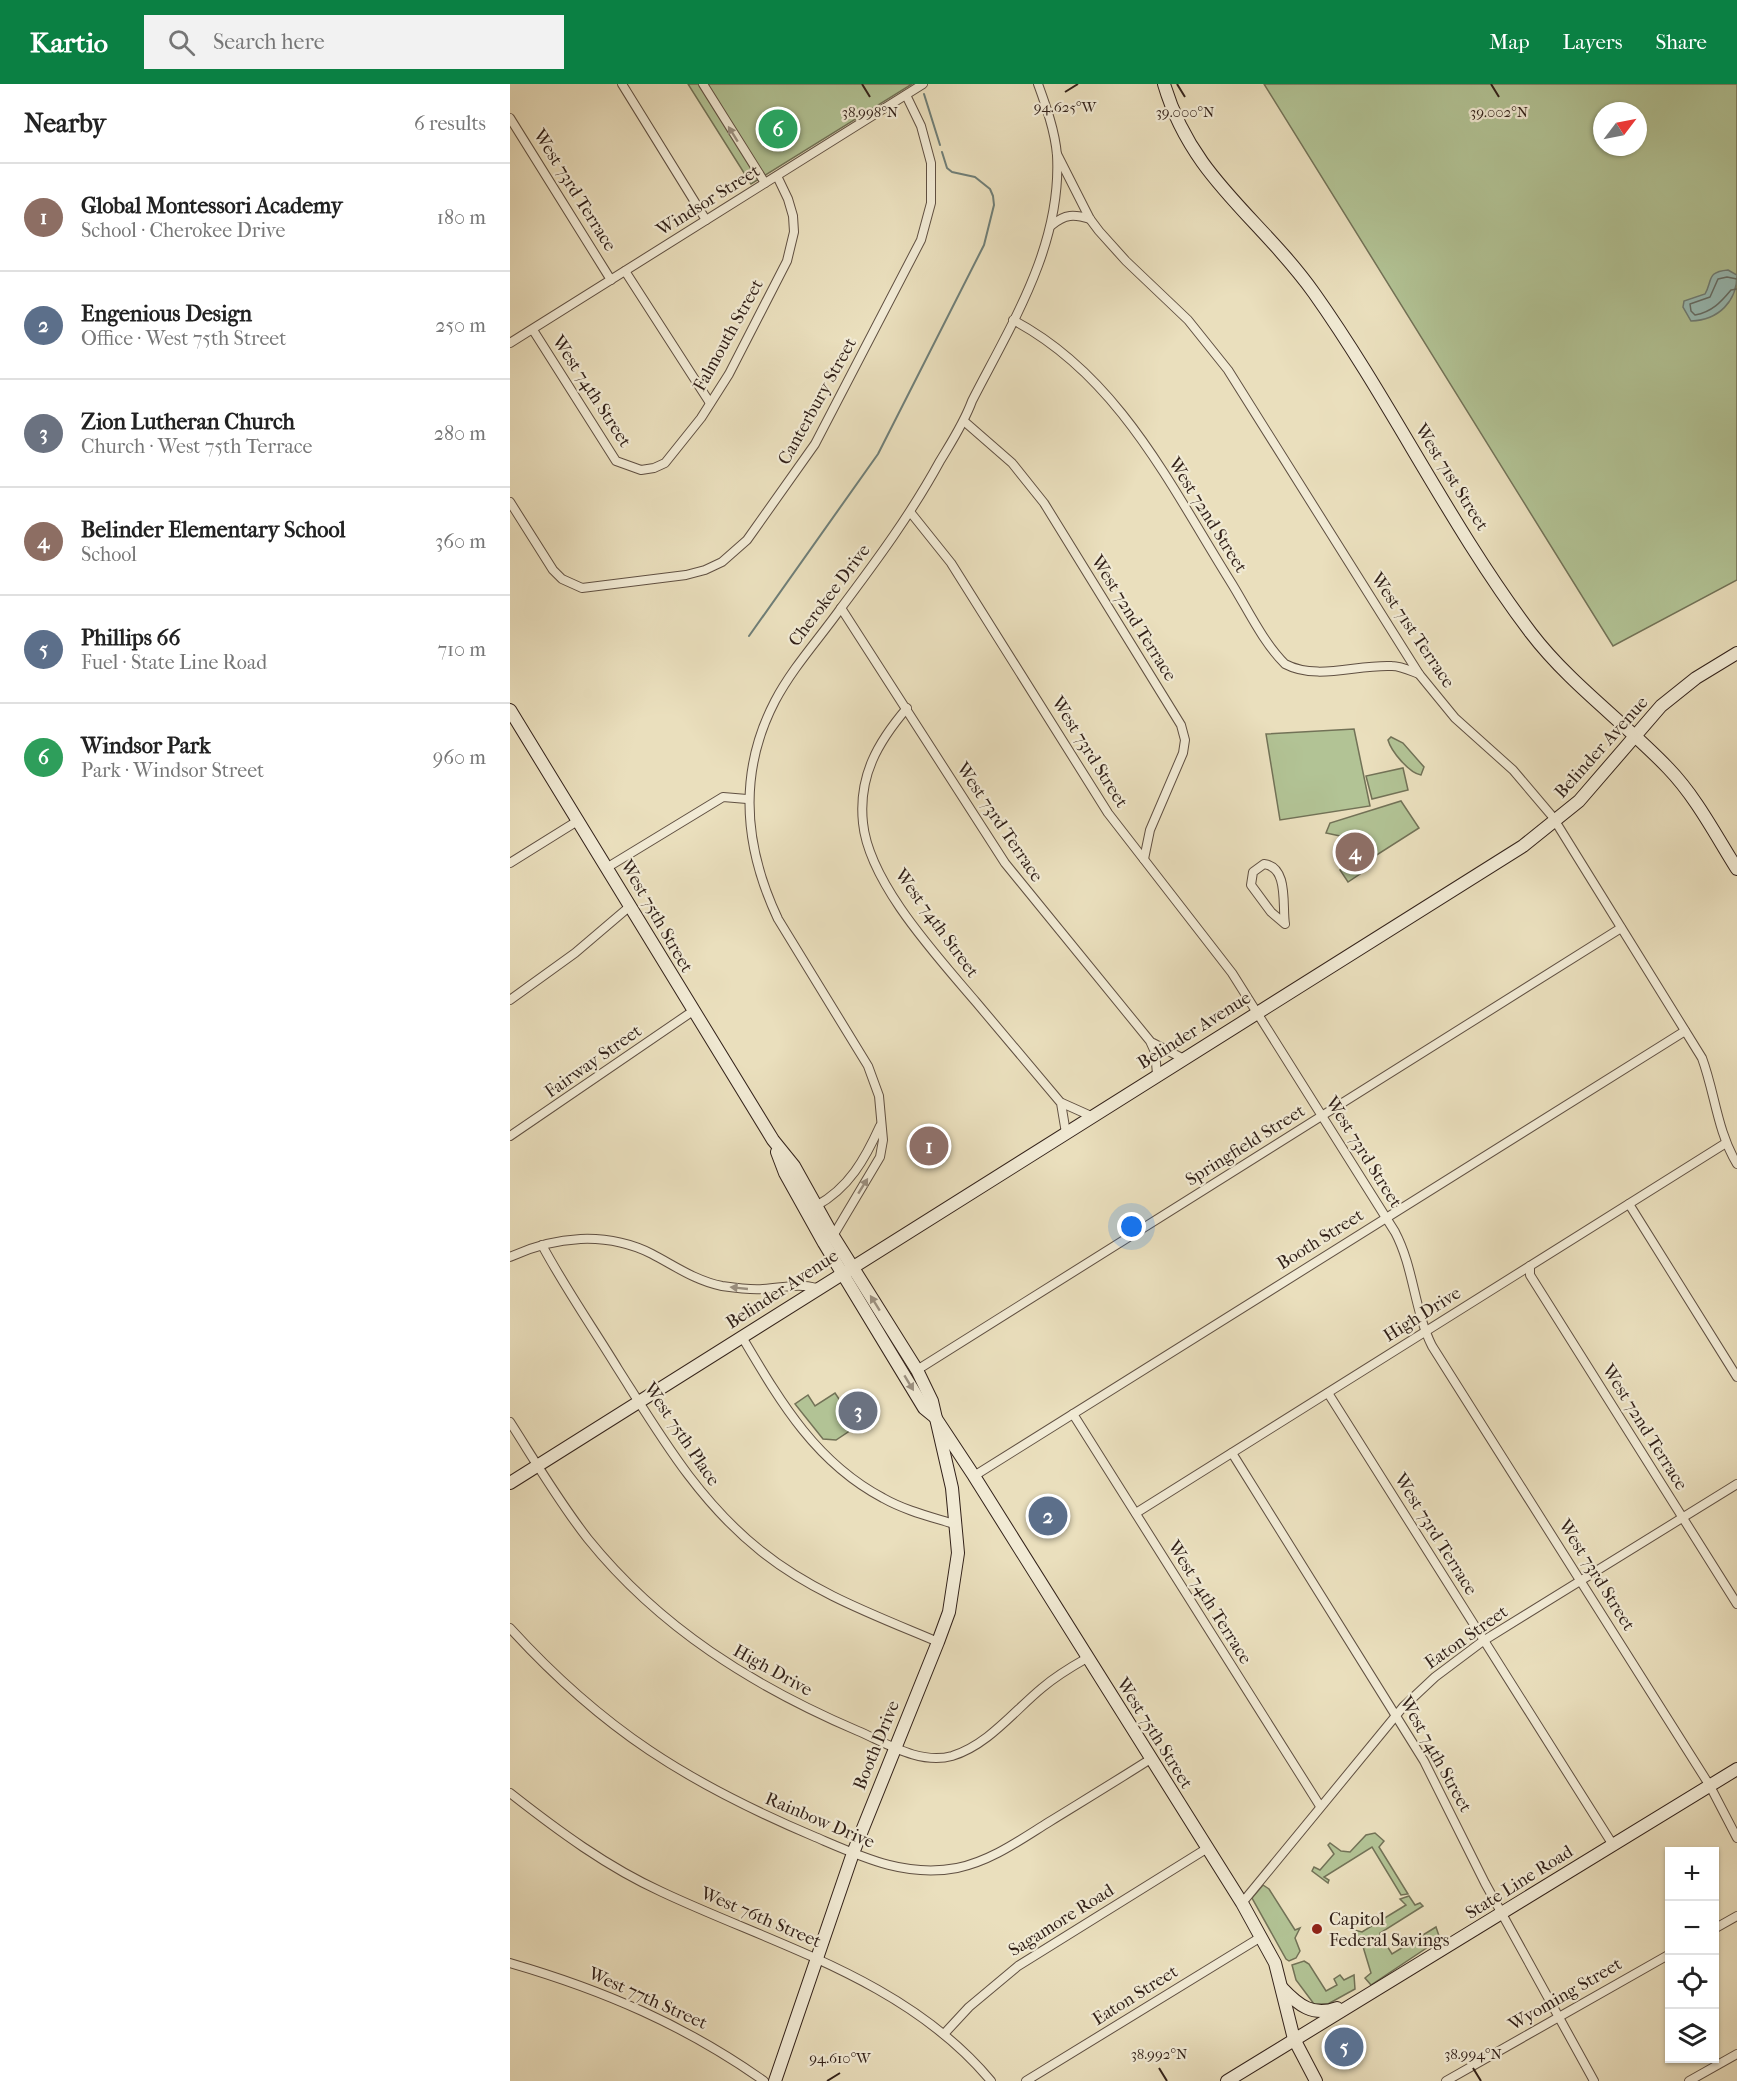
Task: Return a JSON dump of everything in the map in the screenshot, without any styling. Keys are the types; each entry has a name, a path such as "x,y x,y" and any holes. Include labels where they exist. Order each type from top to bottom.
{"street":[{"path":"622,84 706,220"},
{"path":"703,84 765,183"},
{"name":"Windsor Street","path":"510,344 923,84"},
{"name":"Cherokee Drive","path":"833,1236 880,1157 883,1140 879,1096 868,1066 783,929 766,895 753,849 747,798 758,748 775,702 798,664 911,513 965,422 972,401 1034,278 1052,225 1057,154 1038,84"},
{"name":"West 71st Street","path":"1164,84 1181,129 1194,153 1222,190 1272,241 1314,293 1514,610 1556,661 1635,734 1682,784 1737,869"},
{"name":"Canterbury Street","path":"510,502 553,570 572,585 597,588 686,575 714,566 734,553 747,540 795,475 835,408 921,240 928,218 933,182 931,163 921,126 906,94"},
{"name":"West 73rd Terrace","path":"510,118 611,280"},
{"name":"West 71st Terrace","path":"1057,154 1090,219 1126,261 1188,320 1221,361 1419,675 1455,718 1533,791 1555,822 1702,1058 1709,1077 1720,1129 1737,1164"},
{"name":"Falmouth Street","path":"627,467 647,469 665,463 710,403 745,344 787,261 792,246 794,232 791,207 777,176"},
{"path":"1052,225 1062,216 1076,214 1090,219"},
{"name":"West 73rd Terrace","path":"625,271 710,403"},
{"name":"West 72nd Street","path":"1013,320 1067,356 1102,388 1125,416 1285,664 1296,670 1311,671 1392,666 1419,675"},
{"name":"West 74th Street","path":"533,330 608,452 627,467"},
{"name":"West 72nd Terrace","path":"965,422 1012,463 1044,503 1181,725 1185,740 1183,753 1150,830 1144,859"},
{"name":"West 73rd Street","path":"911,513 951,563 1108,813 1211,942 1386,1218 1405,1251 1432,1346 1710,1786 1737,1838"},
{"name":"West 73rd Terrace","path":"841,609 1005,863 1150,1041 1155,1052 1157,1074"},
{"path":"1392,666 1402,648"},
{"name":"Belinder Avenue","path":"510,1483 1182,1058 1523,846 1555,822 1592,787 1635,734 1675,695 1737,652"},
{"name":"West 74th Street","path":"907,708 878,746 866,776 862,811 868,850 884,881 920,934 1061,1103 1091,1116"},
{"name":"West 75th Street","path":"511,714 608,867 629,906 773,1140 794,1166 833,1236 847,1269 924,1408 935,1417 974,1476 1149,1760 1242,1903 1275,1963 1294,2039 1316,2081"},
{"path":"608,867 723,797 747,798"},
{"path":"510,863 579,820"},
{"path":"1270,864 1278,872 1285,904 1285,924 1271,912 1251,885 1253,872 1260,865 1270,864"},
{"path":"510,1000 575,953 629,906"},
{"name":"Springfield Street","path":"916,1370 1621,928"},
{"name":"Fairway Street","path":"510,1136 693,1011"},
{"name":"Booth Street","path":"974,1476 1685,1030"},
{"name":"West 73rd Terrace","path":"1150,1041 1182,1058"},
{"path":"1061,1103 1066,1133"},
{"name":"Cherokee Drive","path":"816,1206 839,1190 859,1167 880,1126"},
{"name":"West 75th Street","path":"773,1140 785,1173 916,1370 932,1401 935,1417"},
{"name":"High Drive","path":"1136,1513 1726,1143"},
{"path":"1629,1204 1737,1377"},
{"path":"510,1257 542,1245 568,1239 607,1240 651,1254 696,1278 719,1286 761,1290 800,1284 817,1288"},
{"name":"West 75th Place","path":"542,1245 691,1481 720,1513 761,1551 811,1584 841,1600 938,1642"},
{"name":"West 72nd Terrace","path":"1530,1266 1530,1275 1737,1604"},
{"path":"742,1337 787,1411 806,1437 839,1469 884,1499 957,1525"},
{"name":"West 73rd Terrace","path":"1328,1393 1613,1845"},
{"name":"West 74th Terrace","path":"1073,1414 1320,1806"},
{"name":"Booth Drive","path":"775,2081 853,1852 949,1612 956,1579 957,1525 952,1488 935,1417"},
{"name":"High Drive","path":"510,1422 573,1520 616,1571 687,1636 726,1664 782,1696 895,1747 933,1758 962,1752 981,1742 1058,1676 1087,1658"},
{"name":"West 74th Street","path":"1232,1453 1430,1771 1503,1914 1594,2081"},
{"name":"Eaton Street","path":"1242,1903 1396,1716 1435,1677 1483,1641 1737,1484"},
{"name":"Rainbow Drive","path":"510,1628 588,1706 655,1756 725,1797 888,1866 910,1870 933,1870 973,1864 1001,1851 1149,1760"},
{"name":"State Line Road","path":"1227,2081 1737,1769"},
{"name":"West 76th Street","path":"510,1793 572,1839 660,1892 818,1959 874,1986 944,2034 991,2081"},
{"name":"Sagamore Road","path":"944,2034 969,2007 1018,1966 1206,1849"},
{"path":"1719,1926 1737,1916"},
{"name":"Eaton Street","path":"1026,2081 1261,1937"},
{"name":"Wyoming Street","path":"1446,2081 1668,1955"},
{"name":"West 77th Street","path":"510,1963 578,1984 639,2009 718,2049 764,2081"},
{"path":"1282,1988 1296,2002 1312,2010 1323,2011 1350,2005"},
{"path":"1689,2081 1737,2054"}],"green space":[{"path":"688,84 912,84 751,184"},
{"path":"1264,84 1737,84 1737,580 1613,646"},
{"path":"1354,729 1370,806 1280,820 1266,734"},
{"path":"1391,737 1403,743 1424,767 1421,775 1406,766 1397,755 1388,740"},
{"path":"1403,768 1408,790 1372,799 1366,776"},
{"path":"1401,801 1419,828 1364,863 1360,874 1348,882 1340,870 1352,862 1352,848 1340,836 1326,833 1330,823"},
{"path":"835,1393 857,1426 836,1440 823,1439 795,1404 808,1395 815,1406"},
{"path":"1375,1833 1384,1841 1379,1847 1408,1894 1401,1895 1372,1847 1324,1877 1329,1880 1328,1883 1312,1871 1314,1867 1320,1870 1334,1854 1328,1845 1330,1843 1341,1851 1350,1852 1366,1835"},
{"path":"1263,1885 1269,1889 1295,1930 1300,1928 1295,1938 1300,1951 1296,1958 1289,1961 1252,1898"},
{"path":"1409,1896 1415,1905 1420,1903 1423,1906 1380,1933 1381,1939 1361,1937 1356,1940 1354,1930 1362,1932 1406,1905 1400,1899"},
{"path":"1436,1927 1440,1939 1371,1985 1365,1978 1371,1973 1361,1940 1384,1941 1392,1954"},
{"path":"1304,1961 1309,1964 1326,1991 1337,1985 1334,1979 1340,1975 1344,1980 1354,1975 1355,1989 1328,2004 1314,2004 1296,1980 1292,1965"}],"water":[{"path":"1728,270 1737,275 1730,301 1718,313 1701,320 1691,321 1683,307 1684,301 1705,294 1713,275"}],"waterway":[{"path":"924,94 940,145"},
{"path":"749,636 878,454 984,245 994,205 990,189 975,177 952,172 947,168 942,152"}],"place":[{"name":"Windsor Park","path":"778,129"},
{"name":"Belinder Elementary School","path":"1355,852"},
{"name":"Global Montessori Academy","path":"929,1146"},
{"name":"Zion Lutheran Church","path":"858,1411"},
{"name":"Engenious Design","path":"1048,1516"},
{"name":"Capitol Federal Savings","path":"1317,1929"},
{"name":"Phillips 66","path":"1344,2047"}]}
